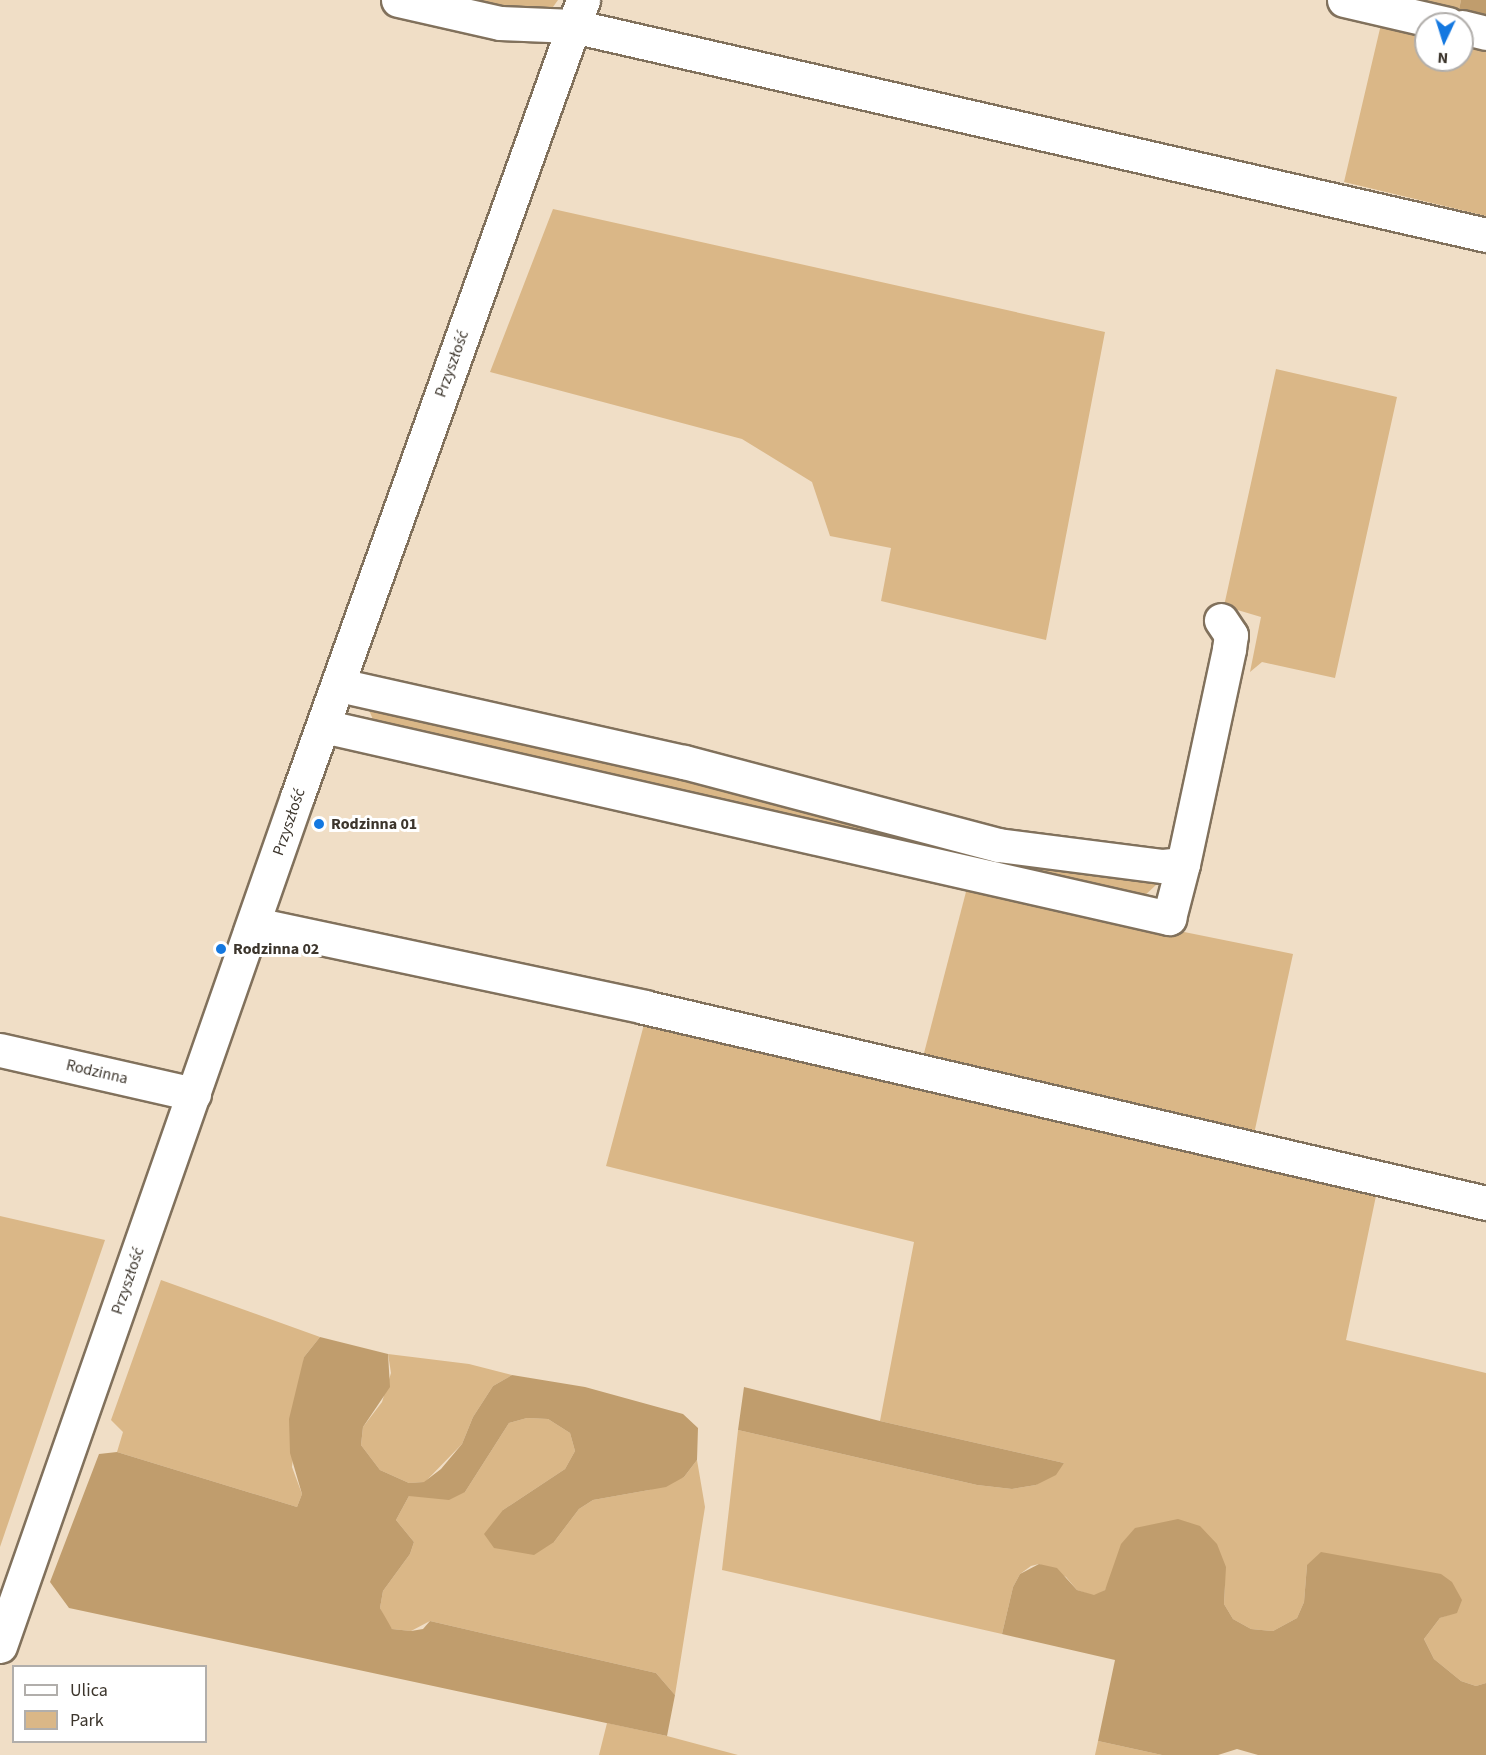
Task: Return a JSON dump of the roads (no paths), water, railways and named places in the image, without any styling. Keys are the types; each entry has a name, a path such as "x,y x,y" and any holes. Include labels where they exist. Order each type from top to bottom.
{"street":[{"path":"398,0 500,23 578,13 1486,235"},
{"path":"1344,0 1414,16"},
{"name":"Przyszłość","path":"0,1646 323,726 578,13"},
{"path":"323,726 1169,918 1183,864 1231,635 1221,620"},
{"path":"339,685 684,762 998,845 1135,864 1183,864"},
{"path":"255,924 644,1007 1486,1203"},
{"name":"Rodzinna","path":"0,1050 194,1094"}],"place":[{"name":"Rodzinna 01","path":"319,824"},
{"name":"Rodzinna 02","path":"221,949"}]}
